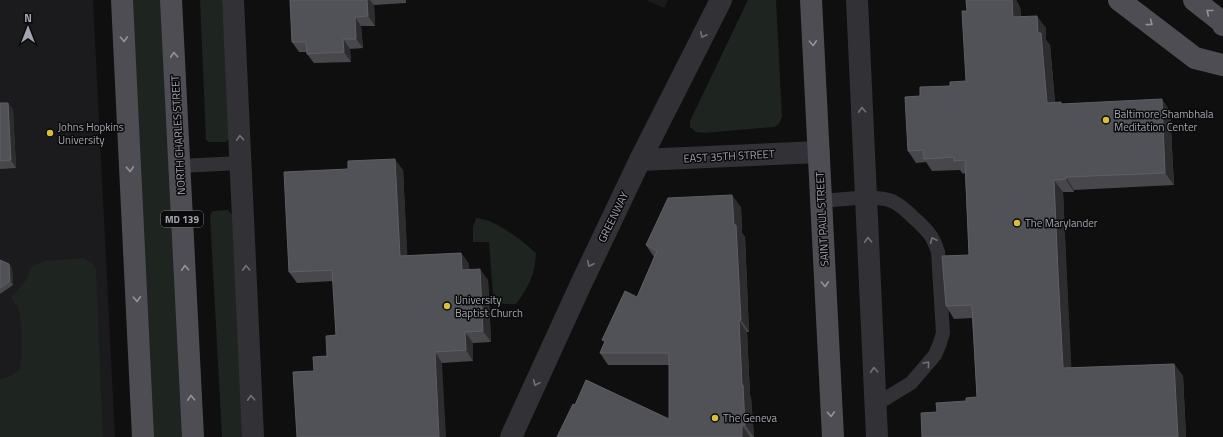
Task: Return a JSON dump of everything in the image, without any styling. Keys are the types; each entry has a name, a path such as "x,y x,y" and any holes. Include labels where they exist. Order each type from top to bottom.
{"main road":[{"path":"122,0 144,437"},
{"name":"NORTH CHARLES STREET","path":"171,0 193,437"},
{"name":"SAINT PAUL STREET","path":"811,0 833,437"},
{"path":"1119,0 1195,58 1223,65"},
{"path":"1194,0 1222,22 1223,25"}],"street":[{"path":"233,0 253,437"},
{"name":"GREENWAY","path":"511,437 640,160 721,0"},
{"path":"856,0 877,437"},
{"name":"EAST 35TH STREET","path":"640,160 818,152"}],"lane":[{"path":"179,166 241,163"},
{"path":"821,201 866,198 884,198 892,201 904,209 929,232 935,241 938,252 943,333 940,343 935,355 911,383 875,405"}],"shaded area":[{"name":"Johns Hopkins University","path":"0,0 93,0 115,437 0,437"},
{"path":"131,0 162,0 185,437 153,437"},
{"path":"200,0 222,0 229,139 226,142 209,142 206,140"},
{"path":"646,0 668,0 664,8"},
{"path":"748,0 776,0 782,117 779,124 774,127 704,133 696,132 690,127 690,121"},
{"path":"228,210 232,215 243,437 222,437 210,215 213,211"},
{"path":"476,218 483,219 499,226 515,236 536,253 533,274 516,304 503,304 493,294 489,242 473,242 473,227"},
{"path":"84,258 92,263 96,270 103,437 0,437 0,379 11,376 20,369 21,363 22,338 20,314 11,298 26,280 31,268 35,265 44,261"}],"building":[{"path":"290,0 367,0 368,16 355,17 356,39 343,39 344,52 307,54 306,42 292,42"},
{"name":"The Marylander","path":"966,0 1012,0 1013,17 1037,16 1038,33 1041,33 1047,103 1061,102 1061,104 1162,99 1165,173 1066,177 1066,179 1054,180 1058,274 1063,368 1174,364 1178,437 922,437 921,413 937,412 936,403 966,401 966,398 977,397 972,305 946,306 942,256 969,255 965,160 954,161 954,157 924,159 923,150 908,151 905,97 920,96 920,87 950,86 950,82 966,81 962,11 967,11"},
{"path":"0,103 8,103 11,160 0,161"},
{"name":"University Baptist Church","path":"395,159 400,256 461,253 462,270 480,269 483,331 465,332 466,350 435,352 439,437 297,437 293,372 314,371 313,357 327,356 326,336 336,335 332,270 289,272 284,172 348,169 348,161"},
{"path":"732,195 734,225 736,225 741,320 739,320 745,425 742,425 742,437 557,437 573,404 575,405 586,380 669,419 669,353 600,353 605,341 602,340 625,291 637,297 657,251 646,245 668,198"},
{"path":"0,260 9,264 10,281 0,288"}],"place":[{"name":"Baltimore Shambhala Meditation Center","path":"1106,120"},
{"name":"Johns Hopkins University","path":"50,133"},
{"name":"The Marylander","path":"1017,223"},
{"name":"University Baptist Church","path":"447,306"},
{"name":"The Geneva","path":"715,418"}]}
